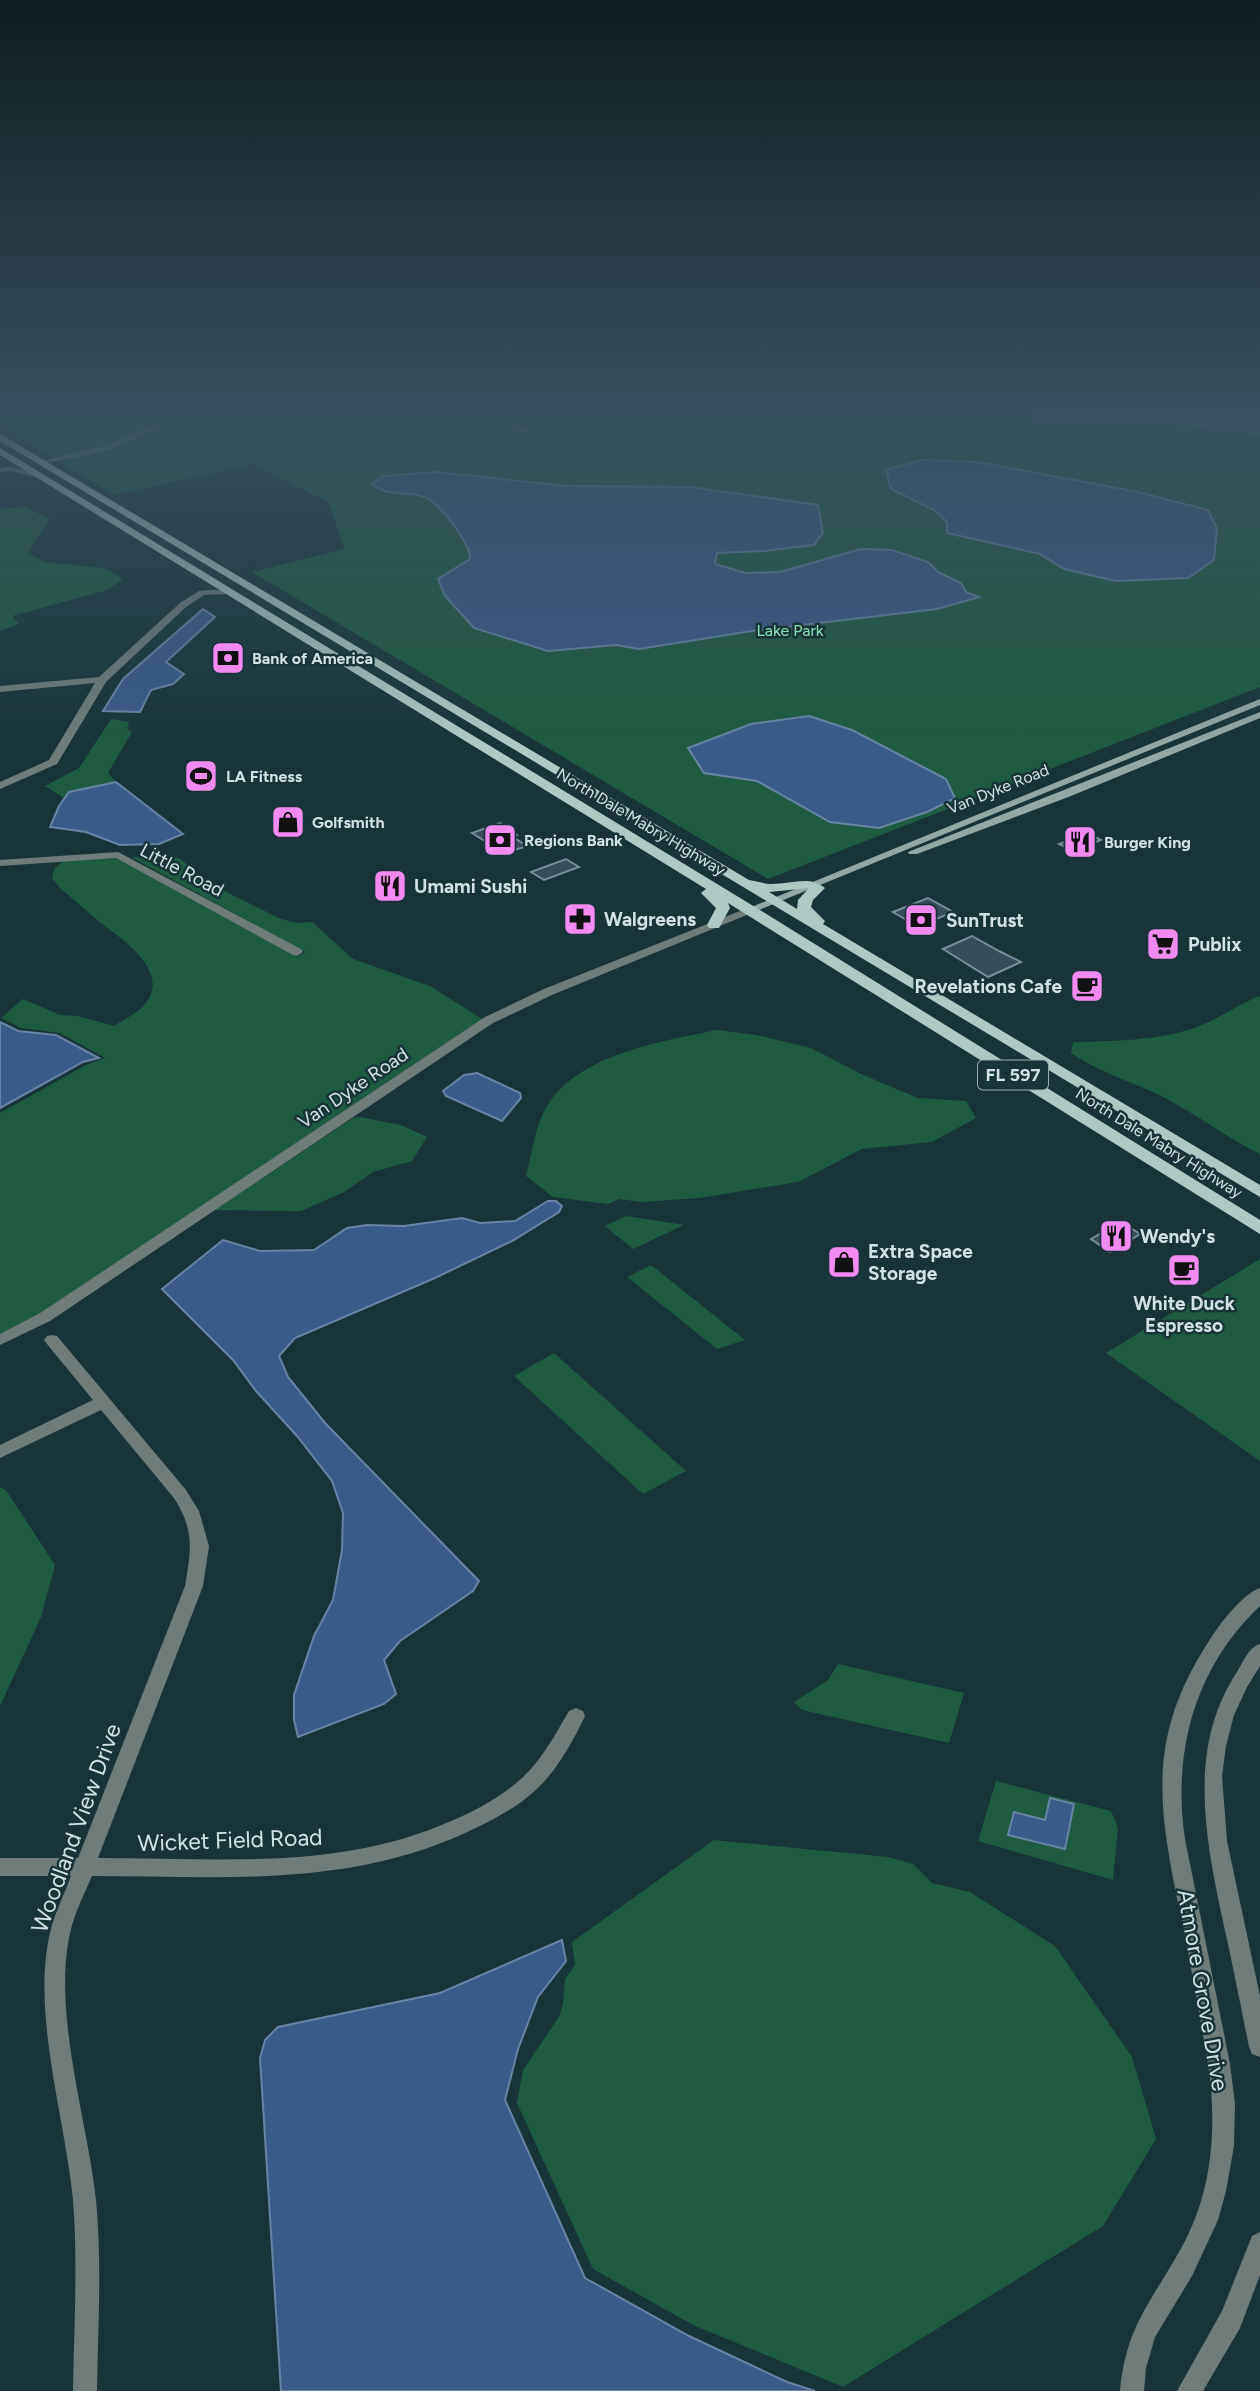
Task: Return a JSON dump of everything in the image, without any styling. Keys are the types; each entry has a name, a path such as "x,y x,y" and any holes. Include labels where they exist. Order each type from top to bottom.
{"main road":[{"name":"North Dale Mabry Highway","path":"105,518 750,910 1260,1228"},
{"name":"North Dale Mabry Highway","path":"135,518 1260,1192"},
{"path":"374,682 377,664"},
{"path":"374,682 400,684 468,726 489,732"},
{"path":"374,682 384,694 715,897 723,908 714,925"},
{"name":"Van Dyke Road","path":"813,886 1260,702"},
{"name":"Van Dyke Road","path":"750,910 1067,794 1260,715"},
{"path":"1067,794 1070,786 1161,748 1206,724"},
{"path":"738,881 771,888 813,886"},
{"path":"813,886 805,898 805,911 918,981 973,1022"},
{"path":"860,980 883,987 995,1051 1022,1051"},
{"path":"1142,1155 1157,1153 1177,1156 1260,1203"}],"street":[{"path":"0,786 53,762 102,680 193,596 226,592"},
{"path":"0,689 102,680"},
{"name":"Little Road","path":"0,863 118,855 297,952"},
{"name":"Van Dyke Road","path":"0,1340 45,1317 489,1020 548,992 750,910"},
{"name":"Woodland View Drive","path":"52,1340 186,1503 197,1527 199,1556 194,1586 186,1609 62,1926 54,1980 84,2209 88,2267 85,2391"},
{"path":"0,1452 103,1402"},
{"name":"Atmore Grove Drive","path":"1132,2391 1138,2344 1149,2319 1196,2246 1209,2210 1222,2155 1224,2127 1215,2043 1173,1824 1173,1757 1182,1714 1208,1655 1231,1623 1260,1595"},
{"name":"Atmore Grove Drive","path":"1260,1651 1236,1687 1219,1730 1214,1753 1212,1812 1260,2047"},
{"name":"Wicket Field Road","path":"0,1867 296,1867 353,1858 407,1845 448,1831 496,1808 524,1788 549,1763 576,1716"},
{"path":"1189,2391 1231,2319 1260,2244"}],"green space":[{"path":"0,518 50,519 29,553 44,562 105,568 123,579 107,590 12,616 19,624 0,631"},
{"name":"Lake Park","path":"334,518 1260,518 1260,687 768,879 252,572 345,549"},
{"path":"111,719 129,722 127,729 132,732 108,773 116,782 69,792 64,798 45,786 79,768"},
{"path":"131,857 179,858 212,885 281,919 298,923 312,922 353,959 430,986 482,1019 40,1313 0,1334 0,1113 86,1065 105,1058 60,1033 21,1028 1,1018 23,999 60,1015 78,1016 114,1026 145,1004 153,982 135,950 60,888 52,878 55,868 63,861 116,858 297,957 305,952"},
{"path":"1260,996 1260,1154 1165,1098 1071,1053 1073,1042 1136,1039 1183,1032"},
{"path":"717,1030 757,1035 811,1048 861,1074 918,1098 966,1101 976,1118 932,1142 862,1149 798,1182 699,1198 642,1202 619,1199 608,1204 553,1197 526,1176 541,1118 551,1100 566,1084 584,1071 627,1051"},
{"path":"353,1118 401,1125 427,1137 412,1161 373,1172 344,1192 301,1211 215,1210"},
{"path":"626,1216 684,1225 633,1249 605,1226"},
{"path":"1260,1259 1260,1461 1106,1353"},
{"path":"651,1265 745,1340 717,1349 627,1277"},
{"path":"554,1353 686,1471 643,1494 514,1376"},
{"path":"0,1487 6,1490 55,1565 41,1617 0,1706"},
{"path":"838,1664 964,1693 949,1743 802,1710 794,1702 828,1680"},
{"path":"996,1781 1111,1811 1118,1828 1113,1880 978,1841"},
{"path":"714,1840 888,1857 913,1864 932,1883 970,1892 1055,1946 1132,2057 1156,2139 1103,2226 843,2387 693,2325 593,2269 517,2103 523,2070 559,2017 565,1979 575,1965 572,1942"}],"water":[{"path":"447,518 820,518 823,533 814,545 717,553 715,564 745,573 780,572 861,549 892,550 928,562 938,572 961,583 966,592 979,597 937,609 752,631 639,649 616,645 548,651 474,628 445,596 438,579 470,559 466,545"},
{"path":"942,518 1212,518 1217,528 1214,560 1188,578 1116,581 1064,569 1040,554 947,533 947,522"},
{"path":"203,609 215,617 166,662 184,674 173,684 151,690 140,712 103,711 123,679"},
{"path":"809,716 852,730 946,779 955,798 927,812 879,828 830,822 757,781 704,773 688,748 751,724"},
{"path":"116,782 183,834 159,844 120,845 86,832 50,827 59,806 69,792"},
{"path":"0,1022 18,1031 56,1035 99,1058 83,1062 0,1108"},
{"path":"477,1073 520,1093 521,1098 502,1121 446,1096 443,1091 464,1075"},
{"path":"548,1201 556,1201 562,1206 559,1212 512,1241 435,1278 295,1338 279,1356 288,1377 325,1423 479,1581 473,1591 400,1641 384,1660 396,1694 384,1704 298,1737 294,1720 294,1695 314,1636 333,1600 342,1550 343,1513 332,1481 297,1436 256,1391 233,1360 162,1289 223,1240 260,1251 314,1250 347,1228 367,1225 404,1226 462,1218 480,1223 515,1221"},
{"path":"1050,1798 1074,1804 1065,1849 1008,1835 1014,1812 1045,1820"},
{"path":"562,1940 566,1961 538,1997 518,2049 505,2100 585,2278 689,2336 787,2382 815,2391 281,2391 260,2058 265,2040 278,2027 440,1993"}],"building":[{"name":"Regions Bank","path":"500,823 517,835 513,837 527,846 512,851 499,842 491,845 472,833"},
{"name":"Burger King","path":"1087,833 1101,840 1074,851 1059,844"},
{"path":"566,859 579,867 544,880 531,872"},
{"name":"SunTrust","path":"928,898 953,912 918,927 893,912"},
{"path":"972,936 1021,962 988,977 943,949"},
{"name":"Wendy's","path":"1121,1222 1140,1234 1110,1252 1091,1239"}],"place":[{"name":"Bank of America","path":"228,658"},
{"name":"LA Fitness","path":"201,776"},
{"name":"Golfsmith","path":"288,822"},
{"name":"Regions Bank","path":"500,840"},
{"name":"Burger King","path":"1080,842"},
{"name":"Umami Sushi","path":"390,886"},
{"name":"Walgreens","path":"580,919"},
{"name":"SunTrust","path":"921,920"},
{"name":"Publix","path":"1163,944"},
{"name":"Revelations Cafe","path":"1087,986"},
{"name":"Wendy's","path":"1116,1236"},
{"name":"Extra Space Storage","path":"844,1262"},
{"name":"White Duck Espresso","path":"1184,1270"}]}
